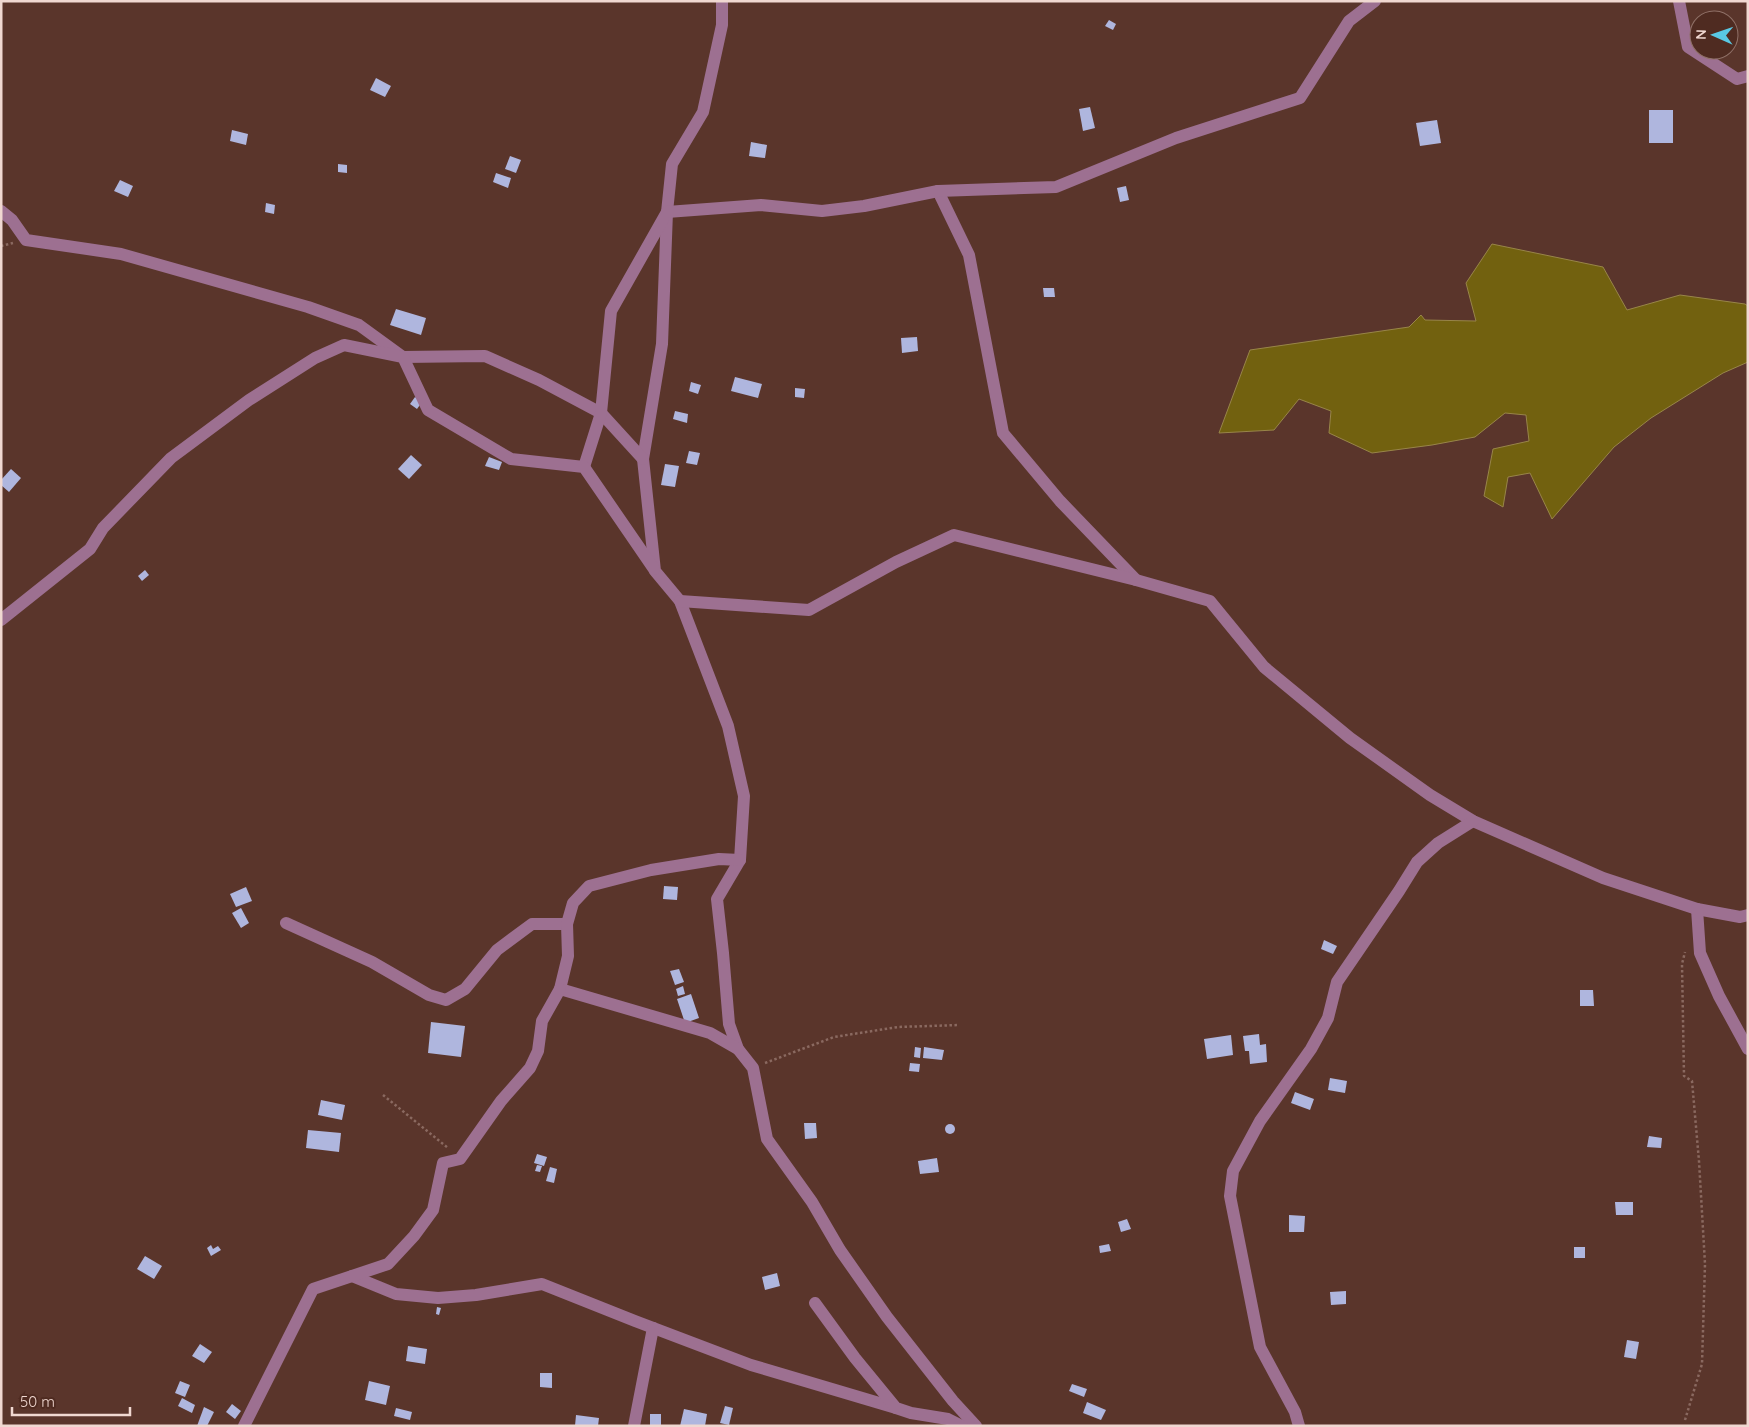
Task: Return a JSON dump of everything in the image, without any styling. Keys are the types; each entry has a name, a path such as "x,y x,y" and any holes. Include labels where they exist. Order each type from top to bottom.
{"street":[{"path":"655,571 643,459 662,344 667,212 672,164 703,112 722,25 722,1"},
{"path":"667,212 761,205 822,210 864,206 938,191 1056,187 1176,138 1300,98 1349,21 1375,1"},
{"path":"1679,1 1688,47 1737,79 1748,76"},
{"path":"938,191 969,255 1004,433 1060,501 1136,580"},
{"path":"1,211 12,220 26,240 121,254 308,307 359,325 403,356 428,410 511,459 584,467 655,571 680,601 730,735 744,796 740,860 717,899 729,1024 738,1049 752,1068 767,1138 812,1202 840,1250 886,1317 952,1401 976,1426"},
{"path":"584,467 601,413 611,311 667,212"},
{"path":"1,620 90,549 104,528 171,458 249,400 315,358 344,345 403,356 485,356 540,380 601,413 643,459"},
{"path":"680,601 809,610 896,562 954,535 1136,580 1210,601 1264,668 1350,738 1430,795 1473,821 1603,878 1697,910 1740,917 1748,915"},
{"path":"1299,1426 1296,1412 1260,1347 1230,1196 1233,1171 1260,1121 1311,1049 1328,1018 1337,982 1417,862 1438,843 1473,821"},
{"path":"244,1426 313,1289 388,1264 414,1236 432,1210 443,1163 460,1159 501,1101 530,1068 538,1051 542,1021 560,989 568,956 567,924 573,903 589,886 651,870 719,858 740,860"},
{"path":"1697,910 1700,953 1719,996 1748,1049"},
{"path":"286,923 372,962 429,995 446,1000 465,989 497,950 532,924 567,924"},
{"path":"560,989 710,1033 738,1049"},
{"path":"352,1276 396,1294 438,1298 476,1295 542,1284 751,1365 911,1413 948,1419 962,1426"},
{"path":"815,1303 855,1358 896,1408"},
{"path":"634,1426 653,1328"}],"path":[{"path":"1685,1420 1702,1364 1705,1264 1692,1081 1684,1076 1682,964 1687,946"},
{"path":"752,1068 834,1037 898,1027 960,1025"},
{"path":"383,1095 460,1159"}],"shaded area":[{"path":"1492,244 1603,267 1627,310 1680,295 1745,304 1748,306 1748,362 1723,373 1651,418 1614,447 1552,519 1530,473 1508,477 1503,507 1484,496 1493,449 1529,441 1526,415 1505,413 1475,437 1372,453 1329,433 1331,411 1299,399 1274,430 1219,433 1250,350 1409,327 1421,315 1425,320 1476,321 1466,283"}],"building":[{"path":"1109,20 1116,24 1113,30 1105,26"},
{"path":"376,78 391,86 385,97 370,90"},
{"path":"1090,107 1095,128 1083,131 1079,109"},
{"path":"1649,110 1673,110 1673,143 1649,143"},
{"path":"1437,120 1441,143 1420,146 1416,123"},
{"path":"232,130 248,134 246,145 230,141"},
{"path":"751,142 767,145 765,158 749,156"},
{"path":"510,156 521,160 516,173 505,169"},
{"path":"338,164 347,165 347,173 338,172"},
{"path":"496,173 511,178 508,188 493,182"},
{"path":"120,180 133,186 128,197 114,191"},
{"path":"1126,186 1129,200 1120,202 1117,188"},
{"path":"266,203 275,205 274,214 265,212"},
{"path":"1043,288 1054,288 1055,297 1044,297"},
{"path":"396,309 426,318 421,335 390,325"},
{"path":"917,337 918,351 902,353 901,338"},
{"path":"735,377 762,384 758,398 731,391"},
{"path":"691,382 701,385 698,394 689,391"},
{"path":"795,388 805,389 804,398 795,397"},
{"path":"415,397 422,402 417,409 410,404"},
{"path":"675,411 688,414 687,423 673,419"},
{"path":"689,451 700,453 697,465 686,463"},
{"path":"411,455 422,465 409,479 398,469"},
{"path":"489,457 502,462 499,470 485,466"},
{"path":"665,464 679,466 675,487 661,485"},
{"path":"11,469 21,478 9,492 1,485 1,480"},
{"path":"145,570 149,575 142,581 138,576"},
{"path":"664,886 678,887 677,900 663,899"},
{"path":"246,887 252,901 236,907 230,894"},
{"path":"241,908 249,923 241,928 232,913"},
{"path":"1324,940 1337,946 1333,954 1321,949"},
{"path":"679,969 684,982 675,985 670,971"},
{"path":"683,986 685,994 678,996 676,989"},
{"path":"1580,990 1593,990 1594,1006 1580,1006"},
{"path":"691,994 699,1018 685,1023 677,999"},
{"path":"431,1022 465,1026 461,1057 428,1053"},
{"path":"1259,1034 1260,1045 1266,1044 1267,1062 1250,1064 1249,1051 1245,1051 1243,1036"},
{"path":"1231,1035 1233,1055 1207,1059 1204,1039"},
{"path":"915,1047 921,1048 920,1058 914,1057"},
{"path":"924,1047 944,1050 942,1060 923,1058"},
{"path":"910,1063 920,1064 919,1072 909,1071"},
{"path":"1330,1078 1347,1081 1345,1093 1328,1090"},
{"path":"1295,1092 1314,1099 1310,1110 1291,1103"},
{"path":"321,1100 345,1105 342,1120 318,1115"},
{"path":"804,1123 816,1123 817,1138 805,1139"},
{"path":"948,1124 952,1124 955,1129 954,1133 948,1134 945,1131 945,1127"},
{"path":"308,1130 341,1133 339,1152 306,1148"},
{"path":"1649,1136 1662,1138 1661,1148 1647,1147"},
{"path":"537,1154 547,1157 544,1166 534,1163"},
{"path":"937,1158 939,1172 920,1174 918,1161"},
{"path":"537,1165 542,1166 540,1172 535,1171"},
{"path":"550,1167 557,1169 554,1183 546,1181"},
{"path":"1615,1202 1633,1202 1633,1215 1616,1215"},
{"path":"1289,1215 1305,1216 1304,1232 1289,1232"},
{"path":"1127,1219 1131,1229 1121,1232 1118,1222"},
{"path":"1109,1244 1111,1251 1100,1253 1099,1246"},
{"path":"211,1245 213,1249 218,1246 221,1250 211,1256 207,1248"},
{"path":"1574,1247 1585,1247 1585,1258 1574,1258"},
{"path":"145,1256 162,1266 154,1279 137,1269"},
{"path":"777,1273 780,1286 765,1290 762,1277"},
{"path":"1346,1291 1346,1304 1331,1305 1330,1292"},
{"path":"437,1307 441,1308 439,1315 436,1314"},
{"path":"1627,1340 1639,1342 1636,1359 1624,1357"},
{"path":"200,1344 212,1352 204,1363 192,1356"},
{"path":"408,1346 427,1349 425,1364 406,1361"},
{"path":"540,1373 552,1373 552,1388 540,1387"},
{"path":"180,1381 190,1385 185,1397 175,1393"},
{"path":"369,1381 390,1386 386,1405 365,1400"},
{"path":"1072,1384 1087,1389 1084,1397 1069,1391"},
{"path":"182,1398 195,1405 192,1413 178,1406"},
{"path":"1087,1402 1106,1410 1101,1420 1083,1413"},
{"path":"232,1404 241,1411 235,1419 226,1412"},
{"path":"725,1406 733,1408 729,1425 720,1423"},
{"path":"204,1407 214,1412 207,1426 197,1426"},
{"path":"396,1408 412,1412 410,1420 394,1416"},
{"path":"684,1409 707,1414 705,1426 680,1426"},
{"path":"650,1414 661,1414 661,1426 650,1426"},
{"path":"576,1415 599,1418 598,1426 575,1426"}]}
